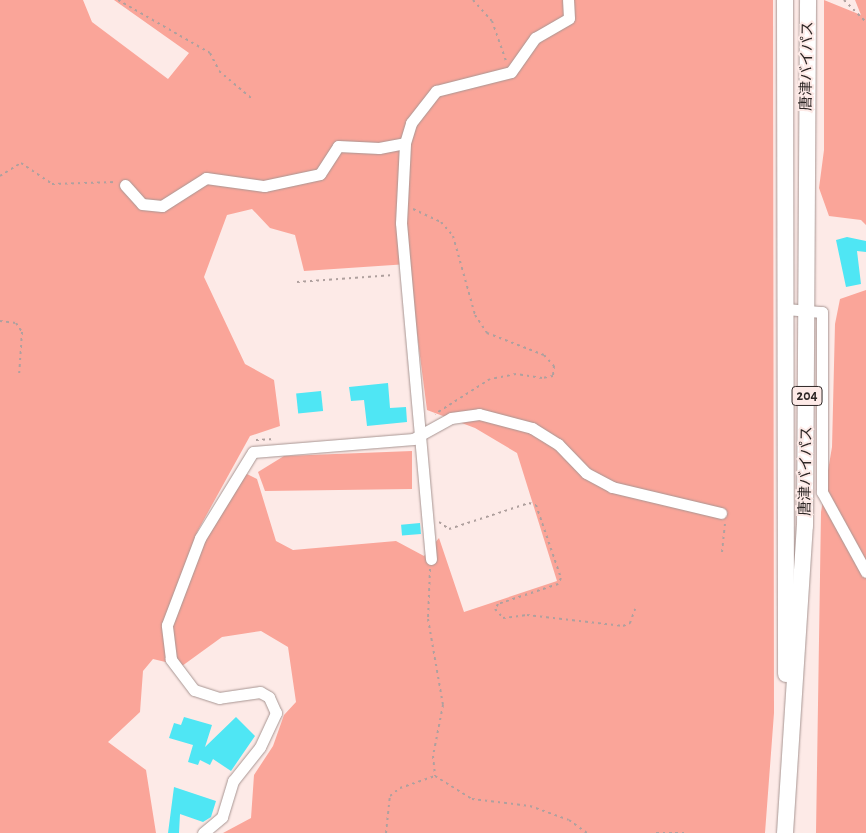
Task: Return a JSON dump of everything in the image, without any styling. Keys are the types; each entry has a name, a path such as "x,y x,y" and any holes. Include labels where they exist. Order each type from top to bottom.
{"highway":[{"name":"唐津バイパス","path":"785,0 788,792"},
{"name":"唐津バイパス","path":"785,833 805,526 809,310 808,0"}],"street":[{"path":"431,559 426,432 404,274 400,203 405,143 411,123 436,91 511,72 535,38 569,18 568,0"},
{"path":"125,186 142,204 162,206 206,178 264,186 320,174 338,146 378,148 405,143"},
{"path":"786,310 822,312 822,492 836,524 866,572"},
{"path":"203,833 222,817 233,781 260,748 276,713 274,703 260,692 219,698 194,690 171,659 167,625 172,603 200,538 253,452 426,432 468,413 532,428 558,444 597,481 721,513"}],"path":[{"path":"118,0 210,54 219,72 251,98"},
{"path":"473,0 492,21 511,72"},
{"path":"844,0 866,22"},
{"path":"0,176 21,164 52,184 110,179 125,186"},
{"path":"400,203 441,222 453,236 475,315 487,333 544,355 554,366 552,376 542,378 516,374 490,379 436,412 426,432"},
{"path":"297,282 404,274"},
{"path":"0,320 16,323 22,332 19,376"},
{"path":"438,519 449,529 529,503 536,506 560,578 558,584 498,604 496,609 503,618 527,615 623,626 630,623 635,609"},
{"path":"721,513 725,523 722,552"},
{"path":"431,559 428,619 442,705 433,756 435,776"},
{"path":"386,833 390,796 400,788 435,776"},
{"path":"435,776 472,800 530,806 569,820 587,833"},
{"path":"656,833 687,833"}],"shaded area":[{"path":"0,0 83,0 92,22 168,79 189,53 114,0 773,0 774,713 765,833 223,833 251,818 254,775 273,746 284,715 296,702 288,647 261,631 222,637 182,666 153,659 143,671 140,712 108,742 146,770 156,833 0,833","holes":["252,209 270,228 295,235 304,271 408,264 427,410 475,428 517,453 557,581 464,612 439,538 424,556 396,541 293,550 276,541 257,479 245,473 196,534 250,436 280,426 274,380 245,364 204,277 227,215"]},
{"path":"824,0 861,15 855,0 866,0 866,225 861,220 829,216 819,188 824,150"},
{"path":"866,290 866,833 816,833 821,512 832,447 835,324 840,299"},
{"path":"412,451 412,489 265,491 258,472 284,456"}],"building":[{"path":"847,237 866,241 866,252 857,251 861,284 846,287 836,240"},
{"path":"388,383 390,408 406,407 407,422 367,426 364,400 351,401 349,387"},
{"path":"321,391 323,411 298,414 296,394"},
{"path":"420,523 421,534 402,536 401,525"},
{"path":"184,717 212,725 205,747 236,717 255,736 231,771 213,759 210,765 200,760 198,765 188,762 193,745 169,738 174,723 181,725"},
{"path":"174,787 216,801 211,817 203,822 180,814 179,833 168,833"}]}
